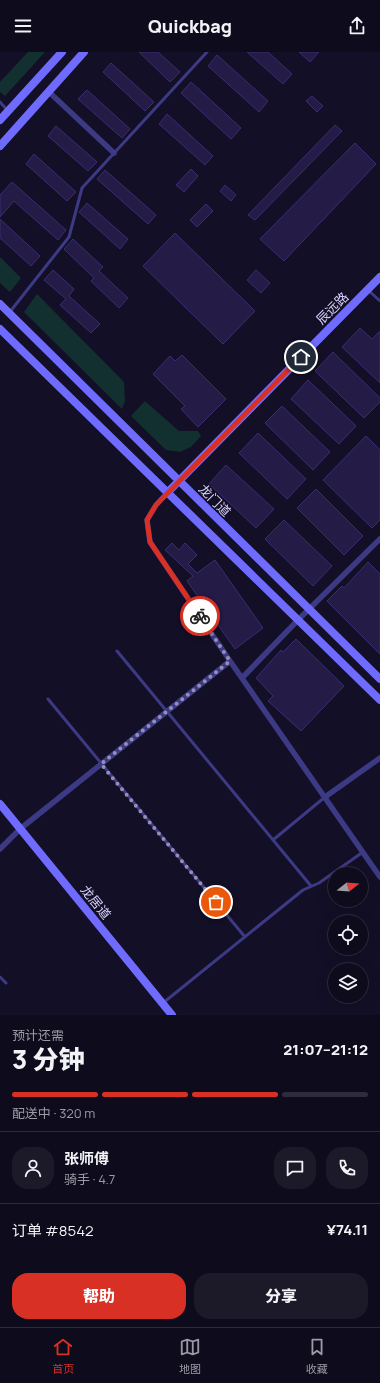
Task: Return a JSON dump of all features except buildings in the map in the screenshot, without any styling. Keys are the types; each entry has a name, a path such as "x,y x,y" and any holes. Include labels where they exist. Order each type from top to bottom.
{"main road":[{"path":"0,120 62,52"},
{"path":"0,146 84,52"},
{"name":"辰远路","path":"167,493 380,277"},
{"name":"龙门道","path":"0,304 380,679"},
{"path":"0,329 380,700"},
{"name":"龙居道","path":"0,804 172,1015"}],"street":[{"path":"49,92 114,153"},
{"path":"167,493 156,505 147,520 150,542 230,661 380,877"},
{"path":"242,678 380,539"},
{"path":"0,848 20,829 230,661"},
{"path":"325,797 380,758"}],"lane":[{"path":"9,313 69,237 82,188 207,52"},
{"path":"0,102 8,111"},
{"path":"368,289 380,301"},
{"path":"117,651 311,886"},
{"path":"48,699 245,937"},
{"path":"273,840 325,797"},
{"path":"163,1003 303,890 319,883 363,852"},
{"path":"0,978 6,983"}],"green space":[{"path":"28,52 45,52 5,96 0,92 0,82"},
{"path":"0,257 21,278 10,292 0,283"},
{"path":"37,294 124,382 125,401 122,409 24,312"},
{"path":"145,401 179,431 198,431 201,436 191,447 180,452 166,450 131,416"}],"way so far":[{"path":"200,616 230,661 101,764 216,902"}],"route":[{"path":"200,616 150,542 147,520 156,505 301,357"}]}
